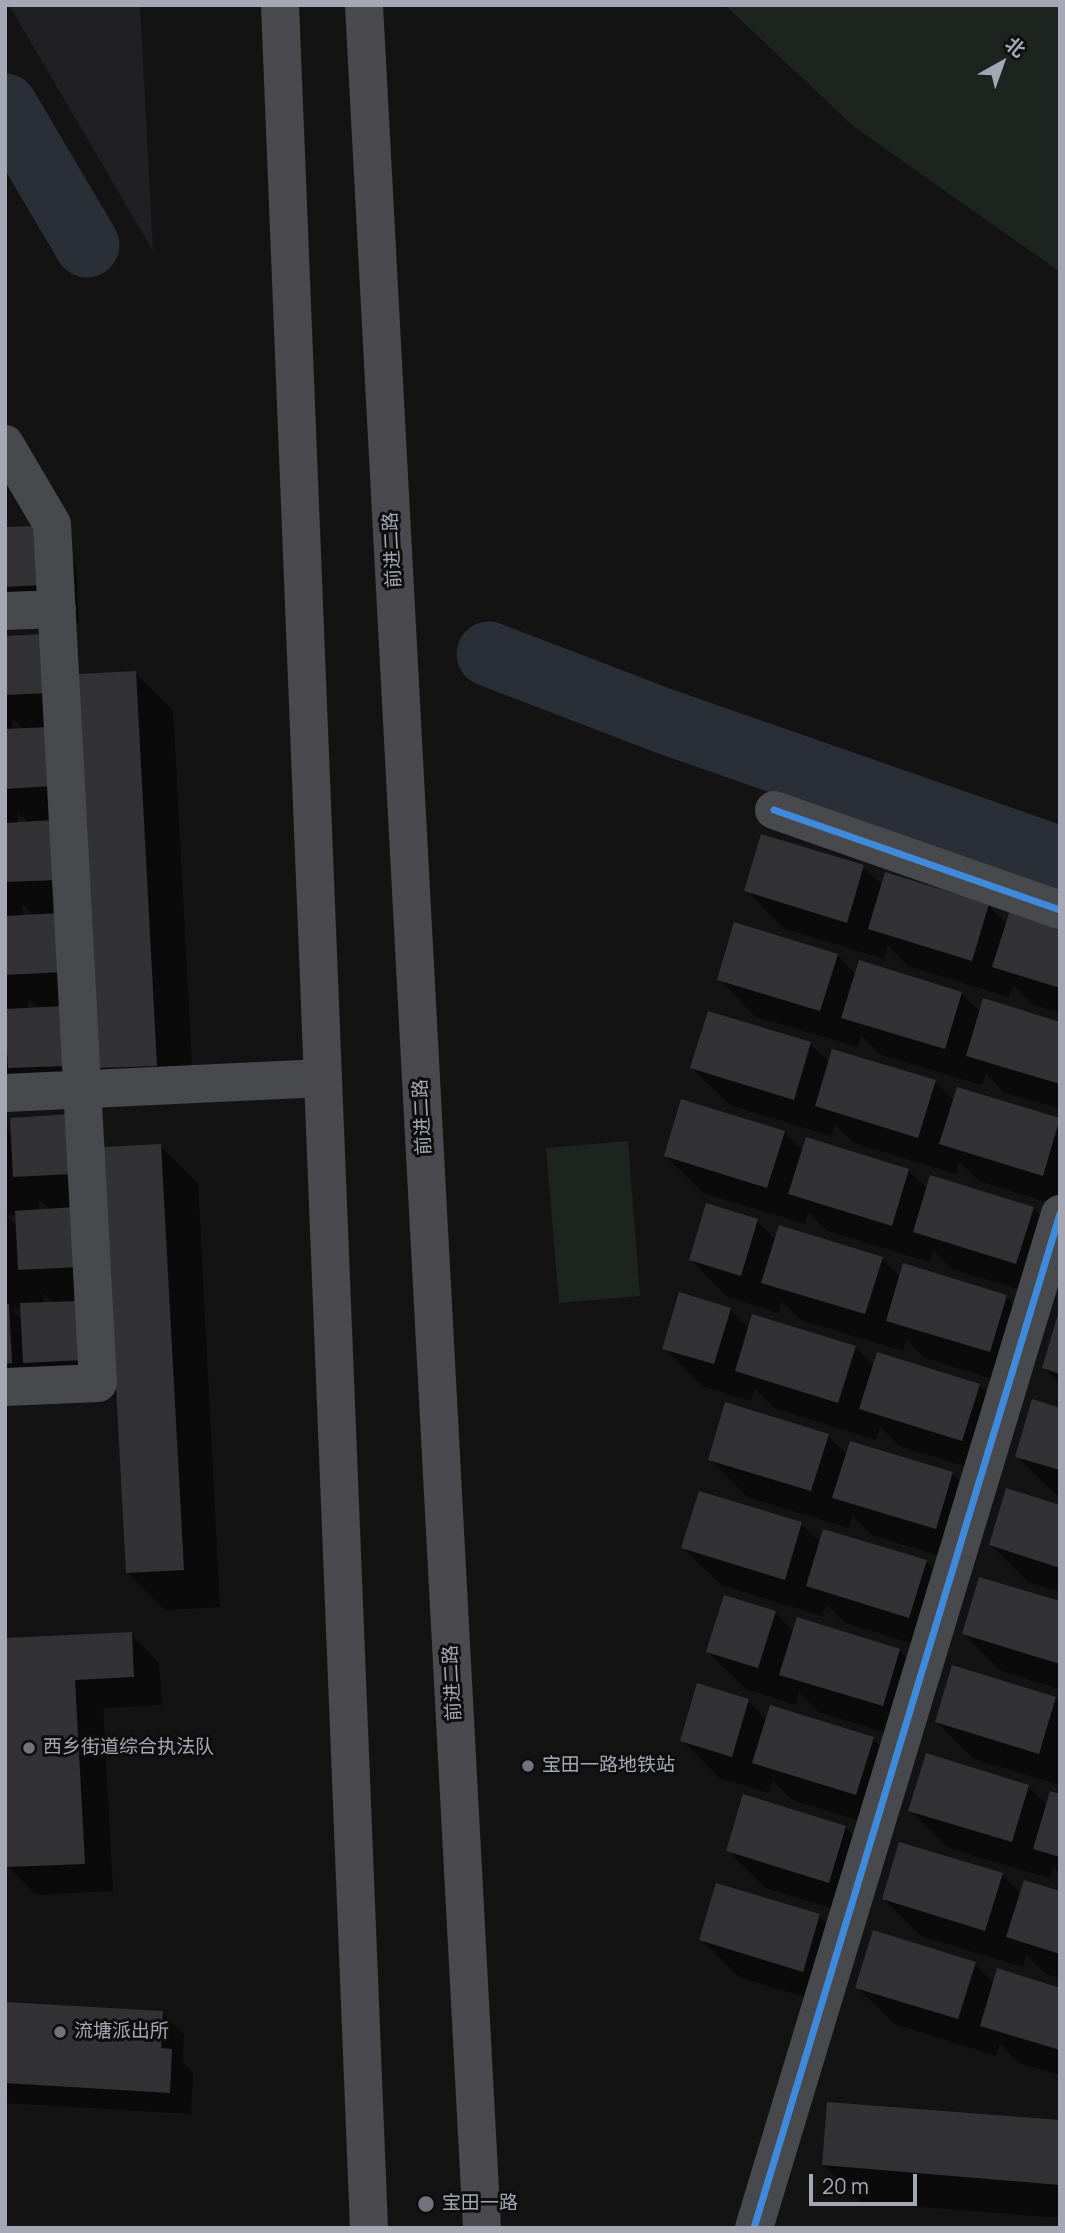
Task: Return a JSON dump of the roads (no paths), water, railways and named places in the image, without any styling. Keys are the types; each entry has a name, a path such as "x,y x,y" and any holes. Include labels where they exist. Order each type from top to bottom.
{"main road":[{"path":"280,5 369,2228"},
{"name":"前进二路","path":"363,5 482,2228"}],"street":[{"path":"5,443 52,524 98,1383 5,1387"},
{"path":"5,611 57,609"},
{"path":"774,810 1060,910"},
{"path":"5,1093 323,1078"},
{"path":"754,2228 1060,1214"}],"waterway":[{"path":"5,106 87,245"},
{"path":"489,654 664,721 1060,859"}],"place":[{"name":"西乡街道综合执法队","path":"29,1748"},
{"name":"宝田一路地铁站","path":"528,1766"},
{"name":"流塘派出所","path":"60,2032"},
{"name":"宝田一路","path":"426,2204"}]}
